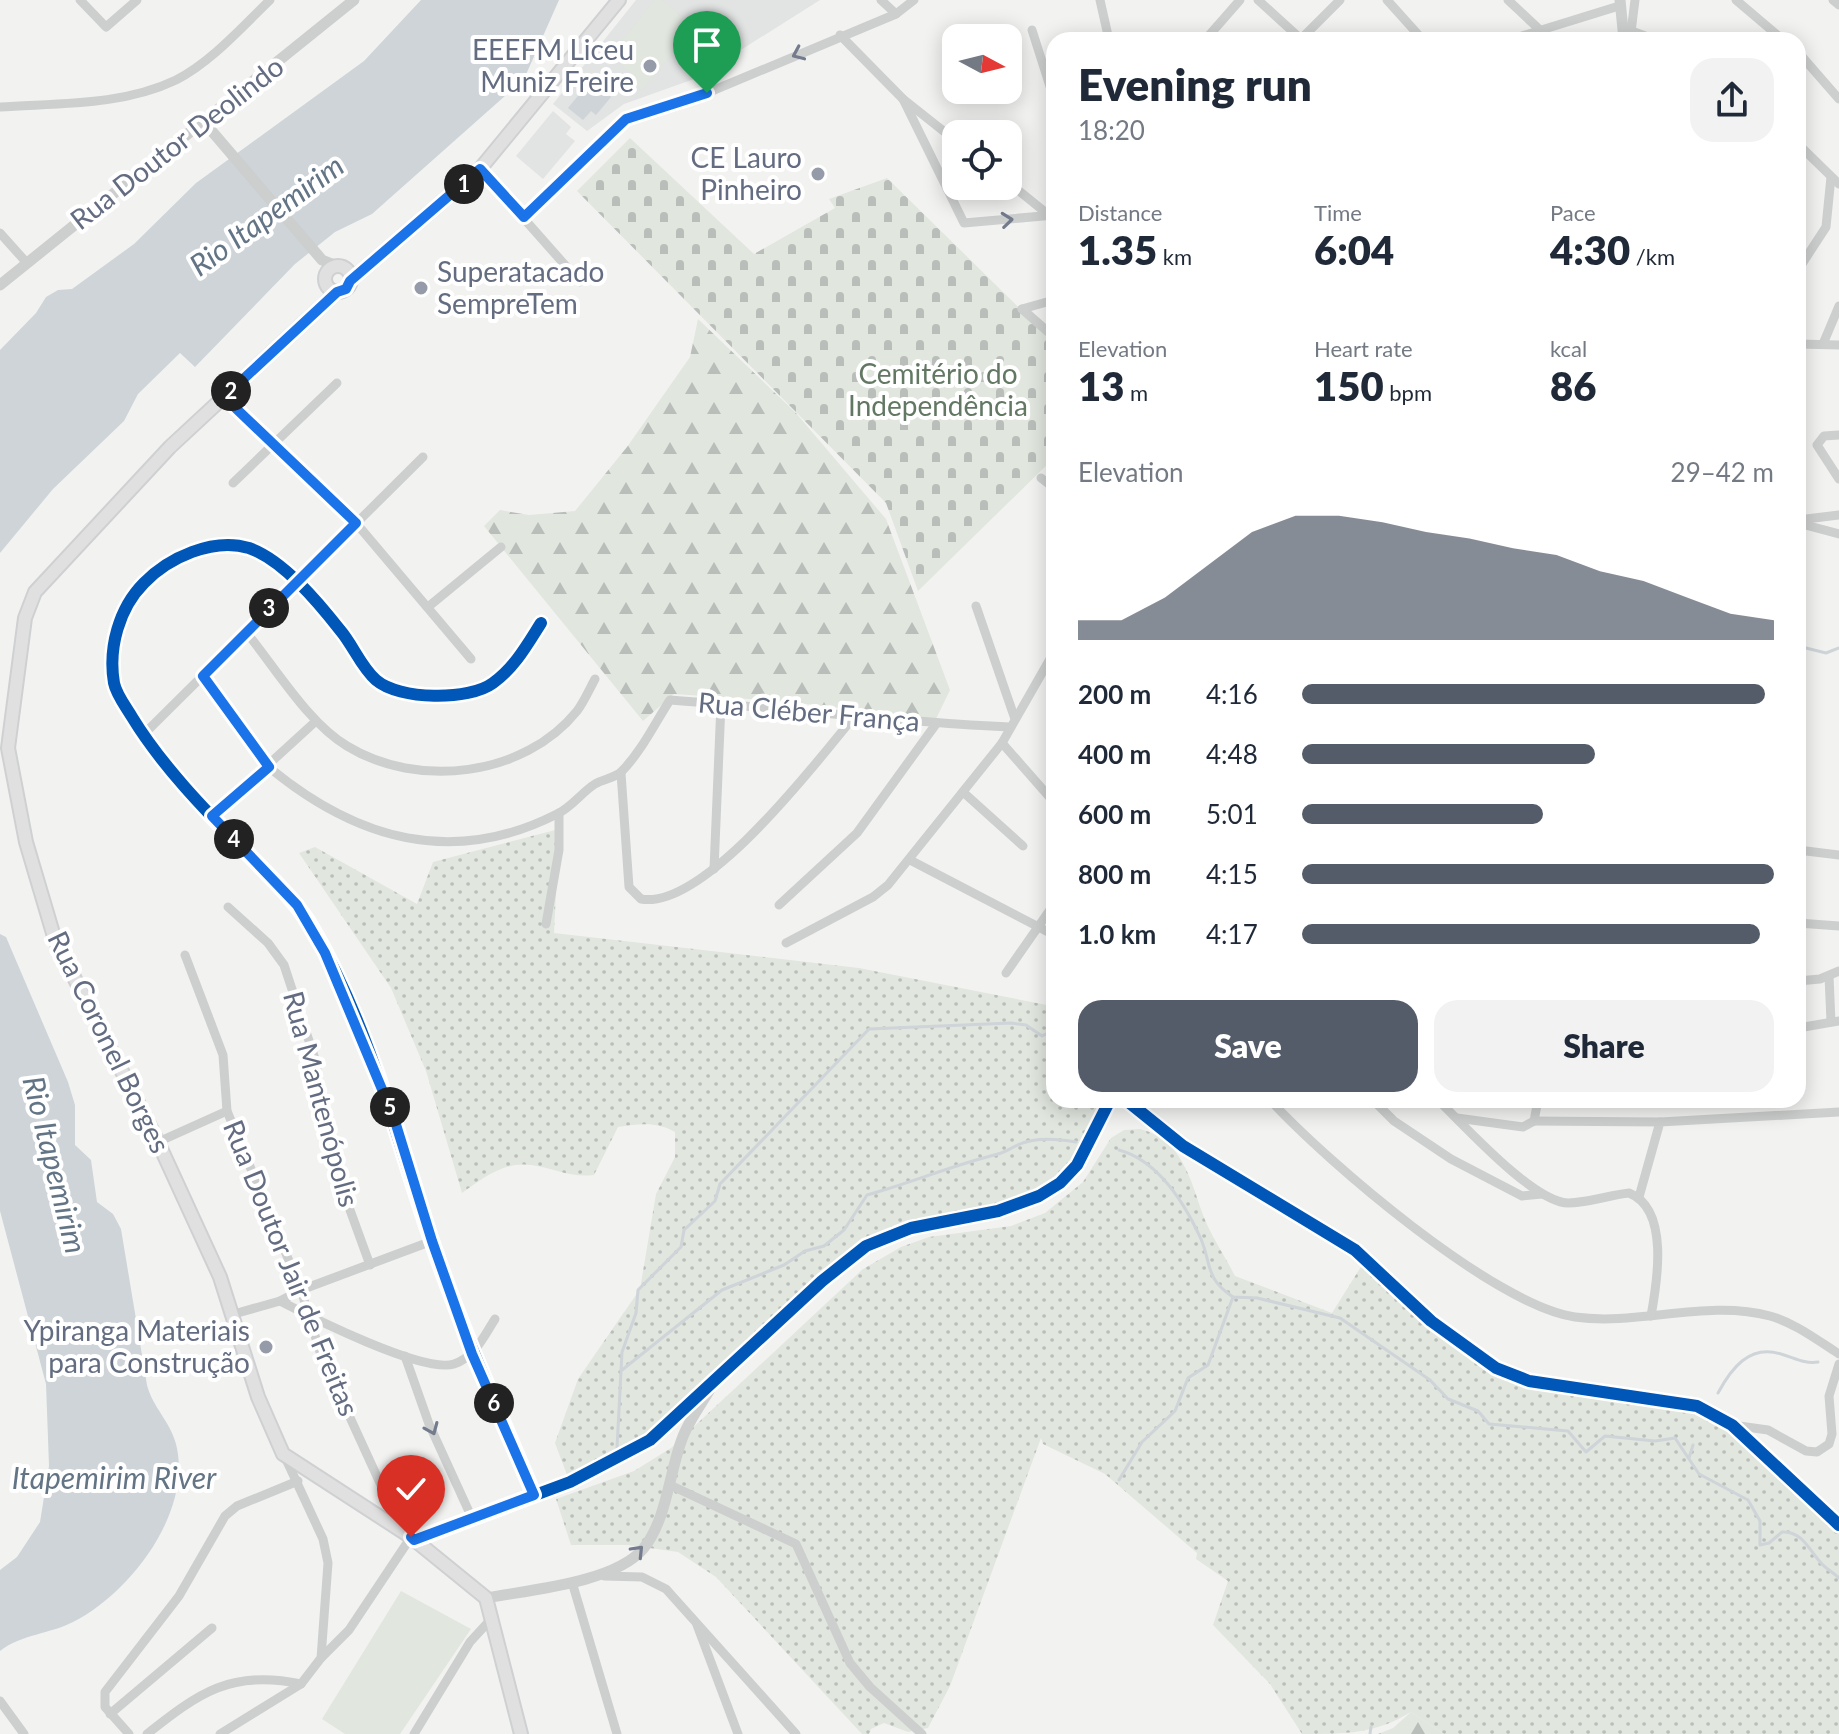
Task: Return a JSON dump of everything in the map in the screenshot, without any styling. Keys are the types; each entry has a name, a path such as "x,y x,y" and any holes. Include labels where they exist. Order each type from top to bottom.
{"main road":[{"name":"Rua Coronel Borges","path":"283,1454 258,1397 234,1314 158,1142 55,940 26,842 8,748 25,618 35,592 170,447 337,292 346,289 350,281 480,169 619,0"},
{"path":"333,273 367,267"},
{"path":"333,273 350,281"},
{"path":"333,273 337,292"},
{"path":"317,310 333,273"},
{"path":"283,1454 409,1536 486,1598 521,1734"}],"street":[{"path":"80,0 106,27 137,0"},
{"path":"0,107 119,99 151,90 178,79 270,0"},
{"name":"Rua Doutor Deolindo","path":"0,285 354,0"},
{"path":"881,0 896,14"},
{"path":"524,217 626,119 707,93 896,14 914,0"},
{"path":"1100,0 1107,32"},
{"path":"1212,32 1240,0"},
{"path":"1258,0 1294,32"},
{"path":"1309,32 1340,0"},
{"path":"1387,0 1416,32"},
{"path":"1508,0 1540,30"},
{"path":"1628,32 1635,0"},
{"path":"1736,0 1774,32"},
{"path":"1833,0 1839,5"},
{"path":"1534,32 1620,3 1626,32"},
{"path":"1032,30 1046,74"},
{"path":"840,35 903,99 942,130"},
{"path":"1806,61 1839,99"},
{"path":"903,99 964,223 1046,216"},
{"path":"204,122 333,273"},
{"path":"1806,152 1835,180 1826,227 1806,258"},
{"path":"480,169 580,282"},
{"path":"1022,192 1046,210"},
{"path":"0,233 26,262"},
{"path":"1046,302 1022,309 1046,330"},
{"path":"1823,344 1839,306"},
{"path":"1806,344 1839,345"},
{"path":"233,483 337,383"},
{"path":"224,397 356,523 471,659"},
{"path":"1839,435 1824,436 1819,440 1818,450 1839,479"},
{"path":"144,734 423,457"},
{"path":"1041,478 1046,482"},
{"path":"1806,521 1839,515"},
{"path":"1806,524 1839,534"},
{"path":"534,1495 472,1354 432,1241 394,1118 325,953 297,905 212,816 144,734 114,686 114,645 121,613 143,584 178,556 214,547 248,548 297,579 343,632 374,679 392,690 411,695 454,694 489,687 511,668 541,623"},
{"path":"428,607 501,547"},
{"path":"976,606 1012,723"},
{"path":"246,632 316,721 347,747 393,764 434,774 493,765 535,747 576,712 595,679"},
{"path":"786,943 873,897 910,860 1002,743 1046,666"},
{"name":"Rua Cléber França","path":"203,676 269,767 352,822 405,840 463,842 512,832 559,813 595,783 621,773 670,700 936,724 1012,723"},
{"path":"714,869 721,704"},
{"path":"621,773 629,887 641,899 663,899 714,869 782,802 853,718"},
{"path":"212,816 316,721"},
{"path":"779,905 844,848 936,724"},
{"path":"1002,743 1046,793"},
{"path":"963,792 1023,846"},
{"path":"546,924 559,850 559,813"},
{"path":"1806,851 1839,855"},
{"path":"910,860 1046,931"},
{"name":"Rua Mantenópolis","path":"228,907 268,943 284,965 315,1059 334,1166 370,1265"},
{"path":"1006,973 1046,915"},
{"path":"1806,924 1839,926"},
{"name":"Rua Doutor Jair de Freitas","path":"185,955 223,1055 227,1111 301,1290 320,1352 409,1536"},
{"path":"1806,980 1839,971"},
{"path":"1806,1026 1835,1021 1829,976"},
{"path":"220,1734 301,1684 321,1658 338,1644 409,1536 585,1476 650,1440 719,1374 866,1246 911,1228 998,1211 1039,1196 1060,1183 1077,1165 1106,1108"},
{"path":"1136,1108 1183,1146 1346,1243 1431,1321 1496,1368 1529,1381 1697,1406 1732,1425 1839,1525"},
{"path":"1277,1108 1294,1126 1428,1237 1522,1298 1576,1317 1733,1310 1769,1316 1799,1328 1839,1354"},
{"path":"1381,1108 1394,1121 1451,1159 1522,1196 1542,1194 1570,1203 1629,1193 1639,1197 1648,1210 1659,1269 1651,1316"},
{"path":"1446,1108 1542,1194"},
{"path":"1534,1121 1536,1108"},
{"path":"158,1142 227,1111"},
{"path":"1456,1118 1523,1127 1534,1121 1660,1122 1839,1112"},
{"path":"1639,1197 1660,1122"},
{"path":"234,1314 280,1301 301,1290 432,1241"},
{"path":"280,1301 405,1356 443,1366 472,1354 495,1319"},
{"path":"405,1356 429,1424 471,1516"},
{"path":"1732,1425 1768,1430 1806,1451 1817,1452 1829,1444 1832,1434 1829,1396 1839,1364"},
{"path":"576,1581 618,1566 641,1551 670,1485 682,1439 719,1374"},
{"name":"Rua Coronel Borges","path":"283,1454 323,1539 328,1563 321,1658"},
{"path":"129,1734 103,1703 105,1692 179,1596 225,1516 255,1497 298,1481"},
{"path":"670,1485 796,1544 850,1663 870,1687 922,1734"},
{"path":"486,1598 624,1574 642,1577 666,1589 796,1734"},
{"path":"576,1581 617,1734"},
{"path":"414,1734 470,1642 492,1618"},
{"path":"695,1621 738,1734"},
{"path":"110,1714 212,1628"},
{"path":"147,1734 198,1693 210,1689 279,1680 301,1684"},
{"path":"0,1701 24,1734"}],"shaded area":[{"name":"EEEFM Liceu Muniz Freire","path":"636,0 820,0 725,60 711,73 624,104 587,131 553,104"},
{"path":"553,111 571,127 566,134 575,141 543,179 516,156"}],"green space":[{"path":"655,0 662,0 694,27 642,90 628,78 631,73 619,63 625,56 616,48"},
{"name":"Cemitério do Independência","path":"630,138 754,254 835,208 829,199 887,178 1046,334 1046,466 918,591 886,503 577,191"},
{"path":"698,319 796,413 886,519 950,690 936,719 779,701 674,694 643,721 484,526 500,510 529,515 575,511 627,447 690,357"},
{"path":"559,829 554,933 859,968 1046,1005 1046,1108 1104,1108 1081,1154 1049,1188 996,1210 925,1218 880,1236 627,1454 567,1475 555,1443 578,1379 640,1289 656,1194 675,1157 675,1132 654,1125 618,1127 594,1175 570,1174 521,1164 494,1172 462,1193 426,1071 391,988 299,853 315,847 417,904 433,862"},
{"path":"1140,1129 1154,1134 1175,1151 1188,1174 1206,1223 1235,1276 1332,1313 1362,1265 1454,1344 1507,1375 1564,1393 1644,1399 1691,1408 1731,1429 1750,1445 1839,1532 1839,1734 1444,1734 1411,1712 1372,1729 1302,1734 1270,1684 1213,1625 1228,1581 1196,1559 1197,1553 1105,1474 1043,1444 1041,1438 950,1686 928,1728 908,1732 884,1723 871,1729 869,1734 862,1734 716,1577 678,1552 628,1545 571,1545 556,1499 634,1471 671,1448 863,1269 901,1247 929,1237 1011,1226 1045,1213 1083,1182 1111,1138 1124,1130"},
{"path":"401,1591 471,1629 400,1734 345,1734 322,1719"},
{"path":"1411,1712 1444,1734 1378,1734 1393,1728"}],"water":[{"name":"Rio Itapemirim","path":"421,0 559,0 524,79 372,214 335,232 295,264 195,367 180,353 138,394 124,421 53,489 0,553 0,350 36,313 46,297 58,290 72,289 134,244 196,183 364,61"},
{"path":"591,80 611,97 596,115 591,111 583,120 568,108"},
{"name":"Itapemirim River","path":"0,934 6,937 68,1082 75,1105 75,1145 91,1160 97,1202 113,1214 121,1229 147,1385 170,1428 176,1444 179,1470 175,1496 166,1522 136,1571 95,1609 73,1622 17,1641 0,1651 0,1570 17,1557 40,1522 49,1466 46,1384 0,1211"}],"waterway":[{"path":"1806,648 1826,653 1839,648"},
{"path":"617,1448 622,1352 636,1313 638,1290 681,1247 684,1230 715,1201 720,1184 869,1029 1011,1023 1026,1025 1042,1036 1046,1034"},
{"path":"622,1370 722,1290 784,1265 805,1251 824,1246 844,1230 867,1195 1033,1140 1076,1142"},
{"path":"1119,1150 1146,1164 1179,1198 1201,1239 1213,1277 1233,1297 1257,1298 1340,1318 1430,1380 1448,1399 1478,1411 1489,1424 1568,1431 1586,1452 1605,1436 1655,1441 1675,1438 1699,1474 1748,1500 1760,1521 1760,1545 1769,1543 1782,1532 1796,1535 1839,1578"},
{"path":"1119,1480 1142,1442 1175,1411 1188,1378 1208,1365 1233,1297"},
{"path":"1718,1393 1735,1367 1759,1352 1818,1362"},
{"path":"1689,1458 1693,1445"},
{"path":"1370,1734 1371,1727"}],"cycle path":[{"path":"534,1495 456,1308 366,1043 332,965 306,918 292,900 188,790 144,736 117,692 113,656 122,616 144,583 178,558 221,545 249,548 287,572 345,636 371,675 387,687 401,691 434,696 482,689 508,670 541,623"},
{"path":"414,1540 570,1482 650,1440 822,1281 866,1246 911,1228 998,1211 1039,1196 1060,1183 1077,1165 1106,1108"},
{"path":"1136,1108 1183,1146 1355,1250 1431,1321 1496,1368 1529,1381 1697,1406 1732,1425 1839,1525"}],"place":[{"name":"EEEFM Liceu Muniz Freire","path":"650,66"},
{"name":"CE Lauro Pinheiro","path":"818,174"},
{"name":"Superatacado SempreTem","path":"421,288"},
{"name":"Ypiranga Materiais para Construção","path":"266,1347"}],"route":[{"path":"411,1537 414,1540 433,1530 534,1495 472,1354 432,1241 394,1118 325,953 297,905 212,816 269,767 203,676 356,523 224,397 337,292 346,289 350,281 480,169 524,217 626,119 707,93"}]}
